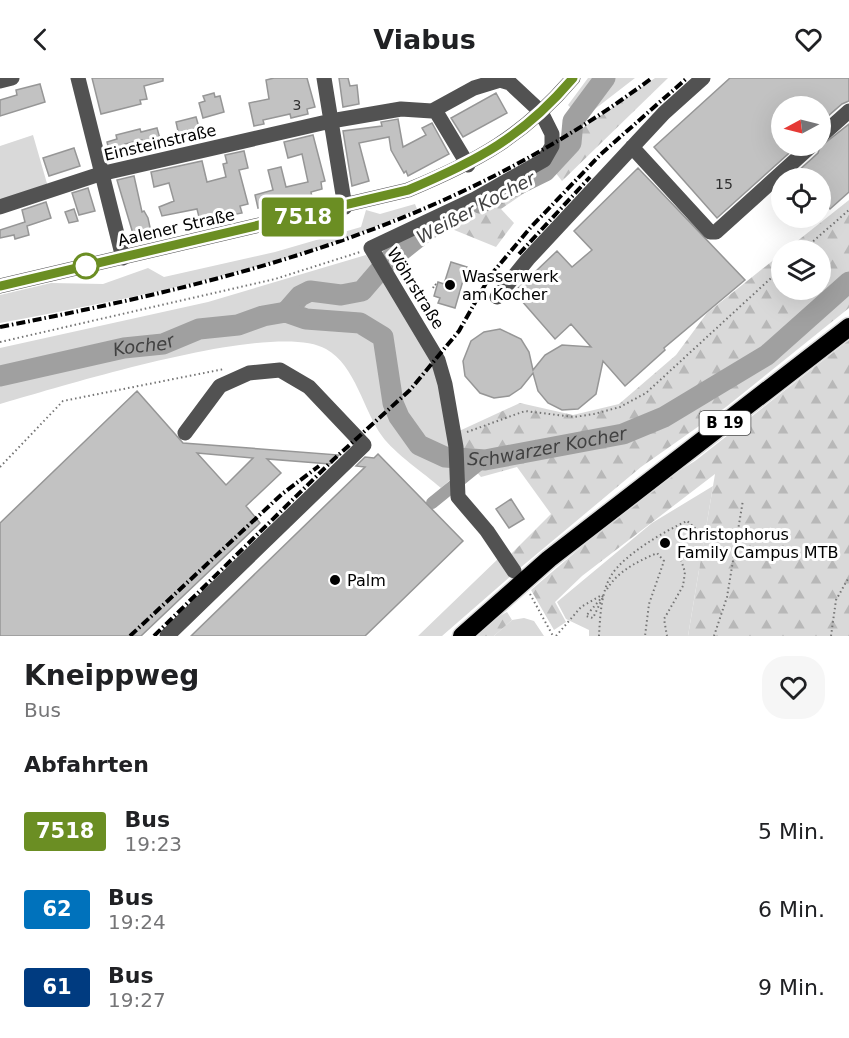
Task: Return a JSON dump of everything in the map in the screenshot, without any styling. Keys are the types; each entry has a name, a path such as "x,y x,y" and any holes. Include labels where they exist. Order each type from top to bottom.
{"highway":[{"name":"B 19","path":"462,636 557,553 849,327"}],"street":[{"path":"0,81 12,78"},
{"path":"78,78 100,174 123,258"},
{"path":"324,78 345,207"},
{"name":"Aalener Straße","path":"0,286 345,207 408,190 468,165 500,146 541,112 573,78"},
{"path":"497,297 632,147 703,78"},
{"path":"468,165 435,110 470,83 500,80 510,83 541,112"},
{"name":"Einsteinstraße","path":"0,207 100,174 331,121 401,109 435,110"},
{"path":"831,127 849,111"},
{"name":"Wöhrstraße","path":"514,571 488,531 458,497 455,443 446,384 438,360 374,254 544,160 552,146 552,134 541,112"},
{"path":"632,147 710,232 716,232 800,156"},
{"path":"671,174 696,201"},
{"path":"168,636 364,445 309,387 280,370 241,375 220,386 185,433"}],"path":[{"path":"814,240 849,210"},
{"path":"0,342 264,282 320,265 374,254"},
{"path":"455,443 469,430 525,411 574,417 620,407 646,393 771,278"},
{"path":"433,288 435,284 437,286"},
{"path":"0,467 63,401 224,369 241,375"},
{"path":"714,636 726,597 743,500"},
{"path":"645,636 649,604 664,561 657,553 616,575 604,594 586,616 593,618 604,594 610,576 635,552 687,521 691,523 695,533 681,544 678,551 685,572 683,586 664,619 667,636"},
{"path":"831,636 836,600 849,577"},
{"path":"530,594 554,636 581,608 604,594"},
{"path":"598,636 604,594"}],"green space":[{"path":"588,78 635,78 582,119 568,105"},
{"path":"655,78 668,78 562,181 555,172 501,209 514,223 496,247 442,225 382,260 376,248 555,147"},
{"path":"33,135 48,187 0,202 0,146"},
{"path":"849,200 849,308 726,407 641,467 520,568 511,554 551,514 517,467 481,477 460,453 457,432 520,403 573,415 619,404 676,355 707,313 771,262 771,300 831,300 831,240 799,240 814,228 831,228 831,214"},
{"path":"415,204 417,209 367,230 264,264 159,291 0,323 0,295 51,283 103,284 148,268 164,277 275,252 361,227 366,210 380,214"},
{"path":"366,255 417,333 441,383 448,418 450,480 441,488 382,436 345,366 326,349 300,342 262,343 167,359 0,404 0,348 208,302"},
{"path":"849,340 849,636 688,636 715,474 582,576 555,602 566,622 554,630 531,590 648,490 695,461"},
{"name":"Christophorus Family Campus MTB","path":"713,486 688,636 589,636 589,630 566,619 557,602 652,523"},
{"path":"501,556 512,575 442,636 418,636"},
{"path":"507,612 512,620 494,636 477,636 494,619"},
{"path":"524,618 534,621 544,636 494,636 512,620"}],"building":[{"path":"92,78 163,78 163,81 144,86 147,99 140,100 141,104 101,114"},
{"path":"307,78 315,107 307,109 308,114 291,118 290,114 263,120 264,124 254,126 249,103 269,99 266,80"},
{"path":"339,78 348,78 350,86 357,85 359,104 343,107"},
{"path":"730,78 849,78 849,101 831,114 831,96 771,96 771,156 786,156 717,218 654,147"},
{"path":"40,84 45,102 0,116 0,100 17,95 16,90"},
{"path":"214,93 215,97 220,96 224,112 203,118 199,103 205,101 203,96"},
{"path":"496,93 507,113 463,137 451,118"},
{"path":"196,117 201,134 180,140 176,122"},
{"path":"398,119 403,147 426,135 422,128 432,123 449,154 408,176 391,150 389,137 359,143 369,181 352,186 343,131 382,126 381,122"},
{"path":"849,124 849,192 831,208 831,168 801,168 815,156 831,156 831,138"},
{"path":"157,128 162,146 145,150 142,140 125,144 128,153 111,158 107,142 117,139 116,135 140,129 141,132"},
{"path":"313,135 325,181 321,182 322,189 311,192 312,197 258,208 255,195 273,190 268,170 281,167 286,187 308,182 302,154 288,158 284,142"},
{"path":"74,148 80,166 49,176 43,158"},
{"path":"244,151 248,168 239,170 248,204 240,206 242,213 200,221 197,209 162,216 159,207 174,201 169,183 154,187 151,172 202,161 207,182 226,177 223,164 227,163 225,155"},
{"path":"638,168 745,280 664,348 665,350 625,386 603,361 596,394 578,409 562,410 548,403 538,391 533,373 521,388 509,396 494,398 480,393 465,376 463,361 471,341 484,332 500,329 521,339 529,352 533,370 545,355 562,345 591,347 571,324 555,339 514,292 557,251 572,267 592,250 574,231"},
{"path":"134,176 142,212 144,211 148,218 151,232 134,237 117,180"},
{"path":"88,188 95,211 79,215 72,193"},
{"path":"46,202 51,218 27,226 29,235 15,239 14,235 0,238 0,230 25,222 22,210"},
{"path":"74,209 78,221 69,223 65,212"},
{"name":"Wasserwerk am Kocher","path":"451,262 467,267 455,308 438,303 440,298 434,296 438,282 444,284"},
{"path":"137,391 183,443 339,455 330,464 267,459 281,473 246,506 260,523 141,636 0,636 0,523","holes":["197,453 253,458 226,485"]},
{"name":"Palm","path":"378,454 463,541 365,636 191,636 365,467 356,466 365,457 374,458"},
{"path":"511,499 524,519 509,528 496,509"}],"waterway":[{"name":"Weißer Kocher","path":"480,203 545,171 571,143 573,121 605,78"},
{"name":"Weißer Kocher","path":"286,312 300,296 310,291 341,295 362,291 387,262 427,230 452,217"},
{"name":"Schwarzer Kocher","path":"0,376 124,348 163,344 199,329 238,325 263,316 286,312 306,319 360,323 383,337 393,403 399,417 419,445 445,457 485,460 623,434 664,417 767,355 849,282"},
{"path":"432,503 485,460"}],"railway":[{"path":"0,327 175,289 259,267 341,241 421,210 500,173 576,130 652,78"},
{"path":"154,636 333,460 410,390 459,331 490,276 531,227 601,154 687,78"},
{"path":"519,254 590,177"},
{"path":"130,636 282,494 319,466"}],"bus line":[{"name":"7518","path":"0,286 240,232 408,190 463,168 500,146 541,112 573,78"}],"place":[{"name":"Wasserwerk am Kocher","path":"450,285"},
{"name":"Christophorus Family Campus MTB","path":"665,543"},
{"name":"Palm","path":"335,580"}],"water label":[{"name":"Kocher","path":"144,345"}]}
